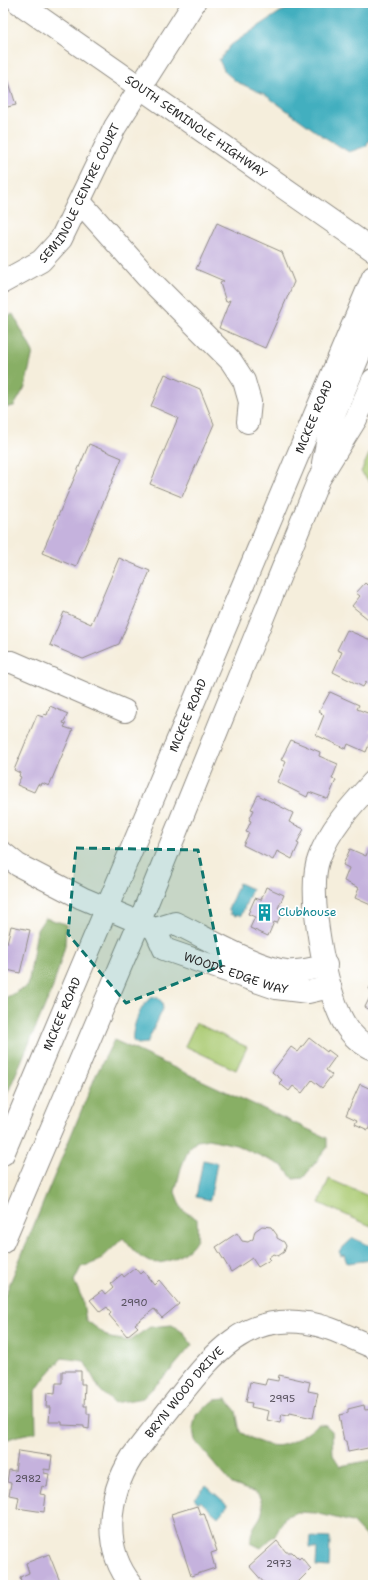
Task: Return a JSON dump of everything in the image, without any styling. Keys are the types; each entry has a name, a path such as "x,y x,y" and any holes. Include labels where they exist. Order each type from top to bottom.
{"main road":[{"name":"SOUTH SEMINOLE HIGHWAY","path":"19,3 373,250"},
{"name":"SEMINOLE CENTRE COURT","path":"3,282 41,261 61,239 115,127 194,3"},
{"path":"80,202 146,276 231,361 244,381 250,402 248,422"},
{"name":"MCKEE ROAD","path":"3,1242 131,919 373,277"},
{"path":"319,479 332,419 373,322"},
{"name":"MCKEE ROAD","path":"3,1154 131,919 319,479 356,419 373,380"},
{"path":"3,662 12,662 124,710"},
{"path":"373,782 345,814 330,835 318,859 314,881 314,904 330,987 344,1024 353,1036 373,1049"},
{"path":"3,853 18,865 131,919"},
{"name":"WOODS EDGE WAY","path":"131,919 164,949 246,967 286,971 307,970 326,965"},
{"name":"WOODS EDGE WAY","path":"246,967 276,988 308,992 330,987"},
{"name":"BRYN WOOD DRIVE","path":"132,1585 121,1565 111,1534 112,1511 117,1487 123,1470 132,1457 205,1363 235,1337 252,1328 273,1322 309,1323 373,1347"}],"highlighted area":[{"path":"76,848 198,850 221,966 126,1003 68,934"}],"green space":[{"path":"13,314 33,352 25,387 14,406 3,408 3,318"},
{"path":"373,445 373,486 361,472"},
{"path":"45,918 66,924 65,946 53,987 3,1104 3,999 28,986 37,930"},
{"path":"196,1023 247,1047 236,1070 185,1046"},
{"path":"114,1040 327,1138 327,1148 303,1178 293,1179 283,1166 236,1145 209,1139 197,1141 189,1148 181,1168 175,1192 182,1210 197,1219 197,1238 194,1244 176,1258 169,1261 154,1263 140,1257 123,1238 99,1261 81,1267 74,1281 82,1298 86,1320 110,1338 129,1341 150,1327 172,1325 184,1333 192,1345 170,1371 143,1398 114,1403 100,1390 84,1361 62,1358 46,1376 35,1392 36,1432 3,1441 3,1300 96,1075"},
{"path":"329,1179 373,1198 373,1221 371,1226 319,1203"},
{"path":"226,1399 236,1411 240,1432 253,1439 273,1445 281,1445 289,1443 319,1424 326,1425 332,1431 333,1455 340,1466 373,1460 373,1582 371,1542 352,1522 316,1513 297,1512 285,1517 276,1534 261,1548 251,1543 253,1529 263,1509 258,1494 232,1484 195,1441 193,1428 196,1415 214,1400"}],"water":[{"path":"303,3 373,3 373,133 366,146 349,152 321,135 264,94 237,82 225,72 219,60 231,45 280,12"},
{"path":"239,883 252,889 241,916 237,914 236,916 230,914 231,912 228,910"},
{"path":"152,997 158,998 162,1002 163,1009 147,1043 138,1044 133,1041 135,1023 144,1005"},
{"path":"203,1160 217,1163 210,1200 196,1197"},
{"path":"353,1238 373,1247 372,1260 347,1263 344,1255 341,1256 339,1251"},
{"path":"206,1486 228,1505 218,1517 200,1501 199,1503 194,1499"},
{"path":"310,1537 330,1538 329,1567 316,1566 317,1548 309,1548"}],"building":[{"path":"3,63 16,105 3,108"},
{"path":"217,223 282,252 294,282 265,348 219,328 230,300 226,302 220,283 224,281 196,269"},
{"path":"165,374 200,389 214,424 182,497 150,484 178,418 151,406"},
{"path":"89,444 122,458 76,567 42,553"},
{"path":"119,558 150,571 119,644 83,659 50,645 64,612 91,624"},
{"path":"373,577 373,623 352,606 360,596 356,593 365,583 367,585"},
{"path":"347,630 373,641 373,685 366,682 363,687 333,672 342,652 337,650"},
{"path":"330,692 359,705 357,709 373,715 373,725 370,731 373,732 373,735 366,752 348,744 346,749 316,735 324,715 319,712"},
{"path":"50,706 68,714 63,723 66,724 64,727 73,730 49,786 42,783 41,786 38,784 34,792 17,785 21,777 19,776 20,773 14,770 37,715 43,717 44,714 47,715"},
{"path":"291,740 320,752 319,756 338,764 332,779 336,780 328,799 309,792 307,797 277,782 286,762 281,760"},
{"path":"258,795 293,813 289,822 304,829 297,843 299,844 292,859 277,851 273,860 243,845 249,833 246,832 251,821 249,820 254,810 251,809"},
{"path":"369,848 373,850 373,906 355,898 359,888 344,881 349,868 343,865 350,849 366,856"},
{"name":"Clubhouse","path":"266,887 284,895 278,908 283,910 277,923 274,922 268,936 250,928 255,917 248,914 255,898 261,900"},
{"path":"11,926 30,930 20,973 3,969 3,941 7,943"},
{"path":"373,981 373,991 369,989"},
{"path":"373,991 373,1012 365,1007"},
{"path":"309,1038 327,1052 328,1050 336,1056 326,1070 332,1075 322,1088 312,1080 302,1093 293,1086 289,1091 279,1083 282,1080 272,1072 291,1047 298,1052"},
{"path":"360,1084 373,1090 373,1119 368,1130 355,1124 357,1120 346,1115"},
{"path":"262,1226 271,1227 277,1235 277,1238 284,1242 286,1246 284,1252 278,1256 273,1254 268,1258 270,1260 258,1267 252,1258 231,1272 216,1247 237,1233 242,1241 248,1242 253,1239 255,1231"},
{"path":"135,1268 140,1274 143,1271 154,1285 159,1280 179,1304 162,1318 154,1309 135,1324 138,1327 127,1336 109,1315 111,1313 107,1307 100,1312 90,1300 102,1291 105,1295 113,1288 110,1284 122,1274 124,1277"},
{"path":"62,1371 81,1371 81,1384 85,1384 84,1406 87,1406 87,1414 90,1414 89,1429 84,1428 84,1426 62,1425 62,1422 49,1422 50,1407 46,1407 47,1393 55,1394 56,1383 62,1383"},
{"path":"279,1375 310,1382 308,1391 318,1393 313,1418 290,1413 289,1415 282,1414 280,1423 267,1420 269,1411 251,1407 252,1403 246,1402 250,1382 265,1385 267,1379 278,1381"},
{"path":"364,1405 365,1410 373,1409 373,1447 348,1452 346,1441 344,1441 339,1415 348,1413 348,1409"},
{"path":"18,1451 52,1456 50,1470 44,1469 44,1473 49,1474 47,1487 42,1486 40,1494 46,1495 44,1512 17,1508 19,1497 9,1495 11,1483 7,1482 9,1470 15,1471"},
{"path":"197,1506 200,1514 204,1513 217,1551 211,1553 215,1568 191,1576 171,1514"},
{"path":"277,1541 286,1552 292,1552 299,1559 301,1557 311,1569 295,1585 266,1585 249,1566"},
{"path":"49,1554 61,1584 64,1583 65,1585 22,1585 20,1577 29,1573 26,1563"}],"place":[{"name":"Clubhouse","path":"265,912"}]}
